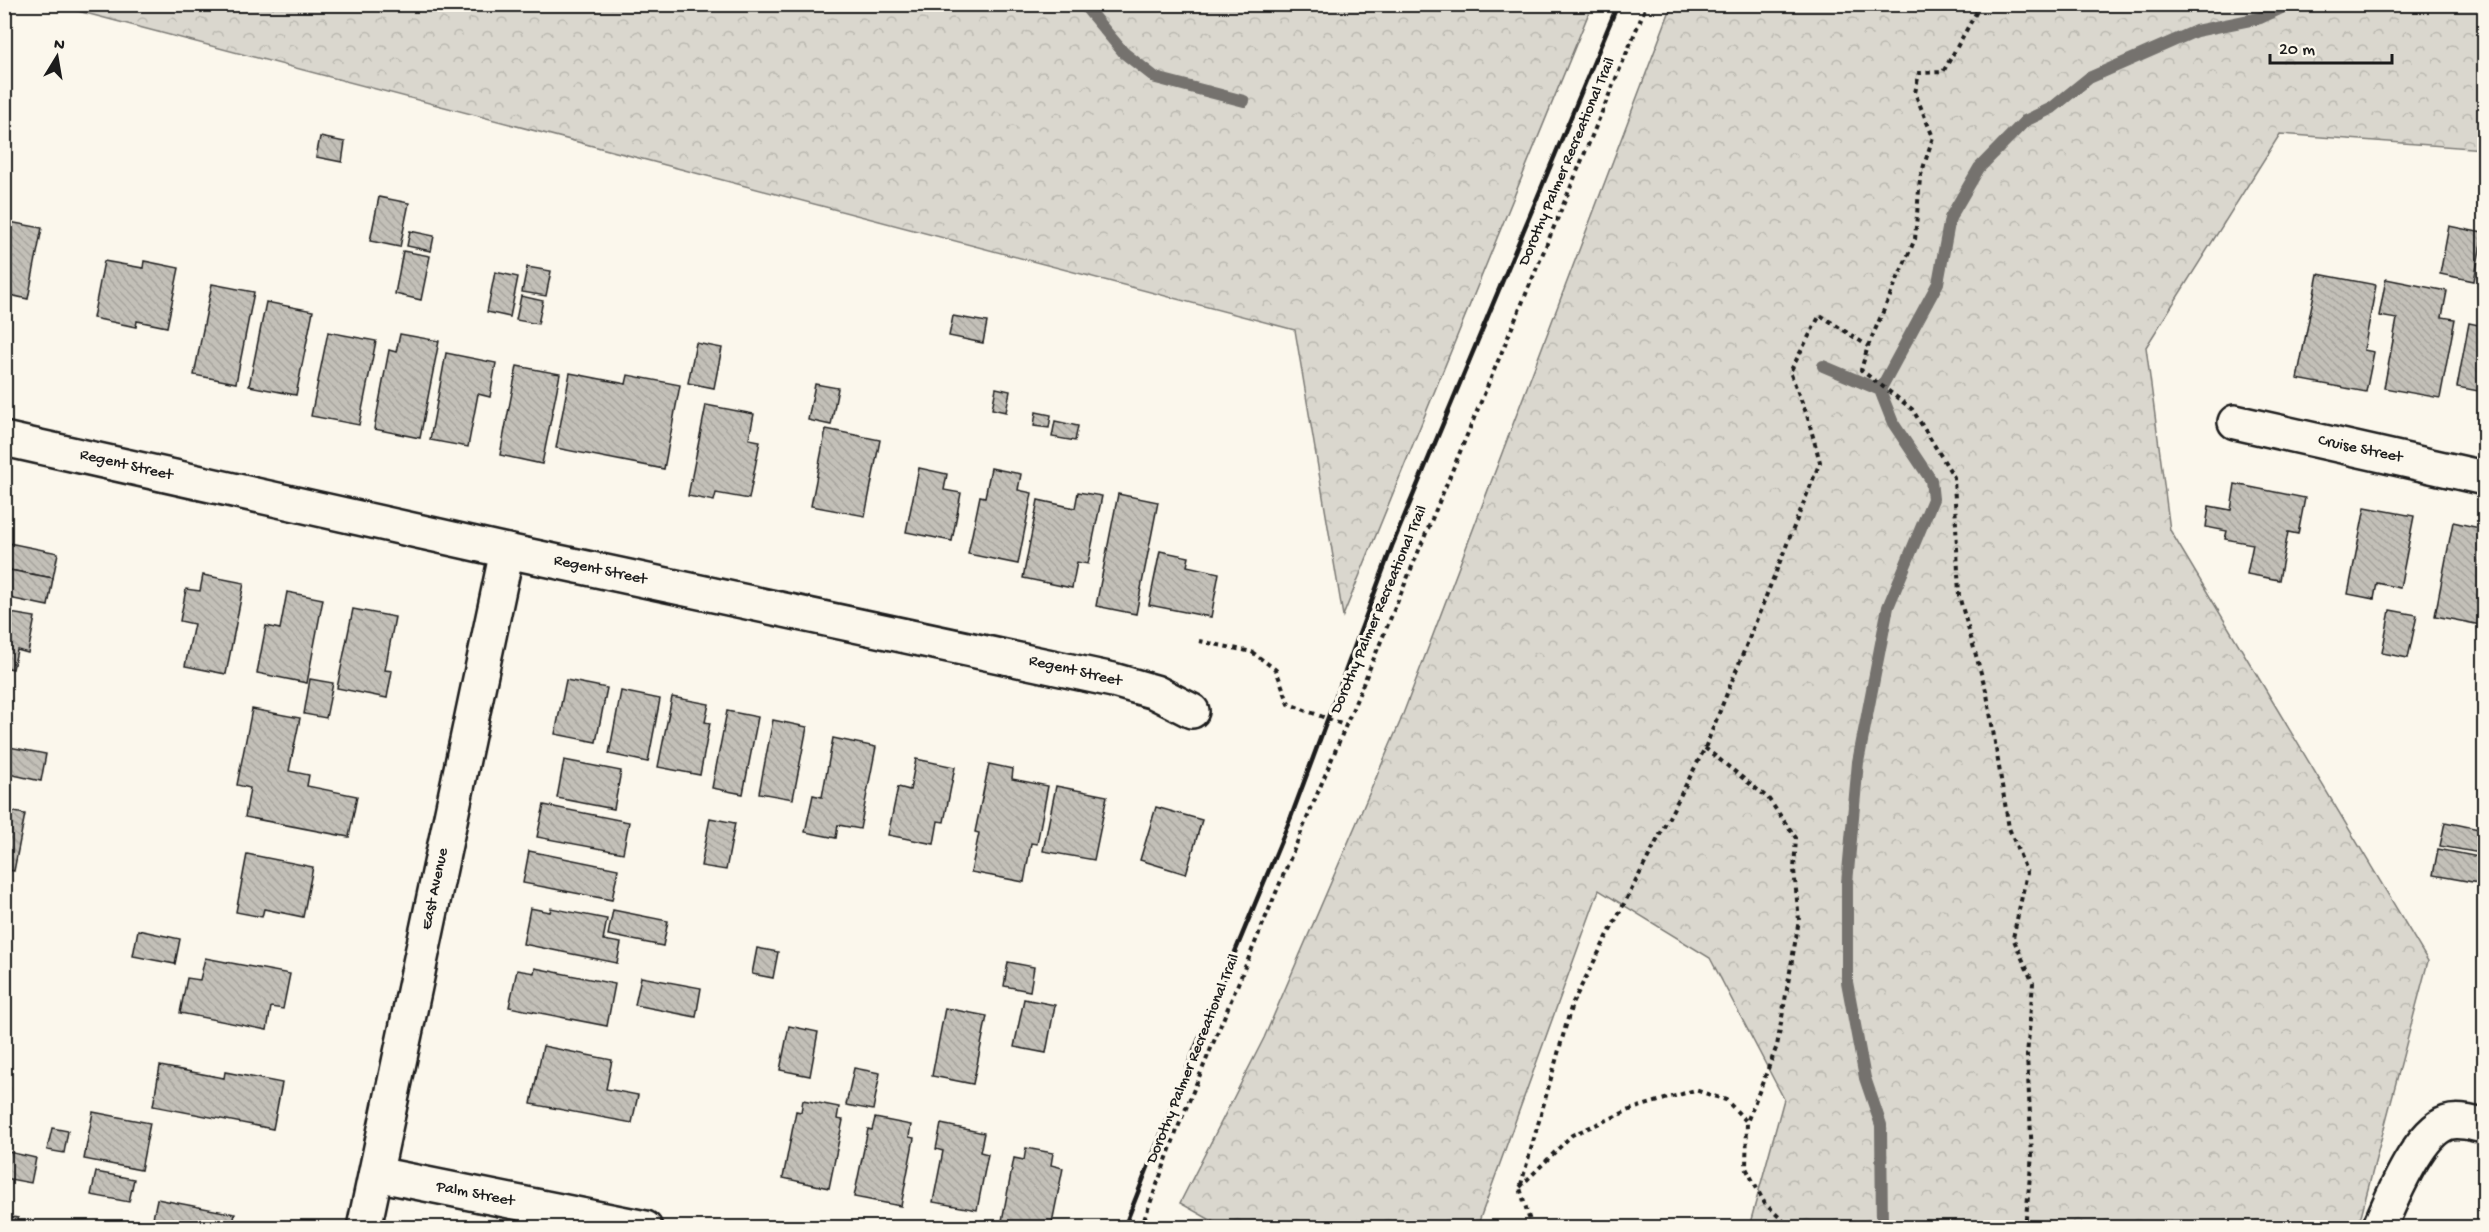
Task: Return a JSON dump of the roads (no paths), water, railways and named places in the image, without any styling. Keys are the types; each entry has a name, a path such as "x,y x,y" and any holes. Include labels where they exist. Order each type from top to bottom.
{"street":[{"name":"Cruise Street","path":"2235,422 2484,478"},
{"name":"Regent Street","path":"4,439 507,551 1113,680 1155,692 1192,711"},
{"name":"East Avenue","path":"364,1227 507,551"},
{"path":"2379,1227 2390,1201 2416,1156 2425,1141 2436,1130 2447,1123 2458,1121 2484,1126"},
{"name":"Palm Street","path":"376,1174 645,1227"}],"waterway":[{"path":"1083,4 1124,53 1156,78 1244,101"},
{"path":"1880,390 1938,283 1950,218 1979,168 2025,121 2052,108 2089,78 2196,31 2260,18 2290,4"},
{"path":"1823,366 1880,390 1893,423 1931,480 1933,499 1888,607 1858,762 1847,883 1847,982 1865,1078 1881,1125 1882,1228"}],"railway":[{"path":"1124,1228 1187,1068 1291,817 1392,546 1618,4"}]}
